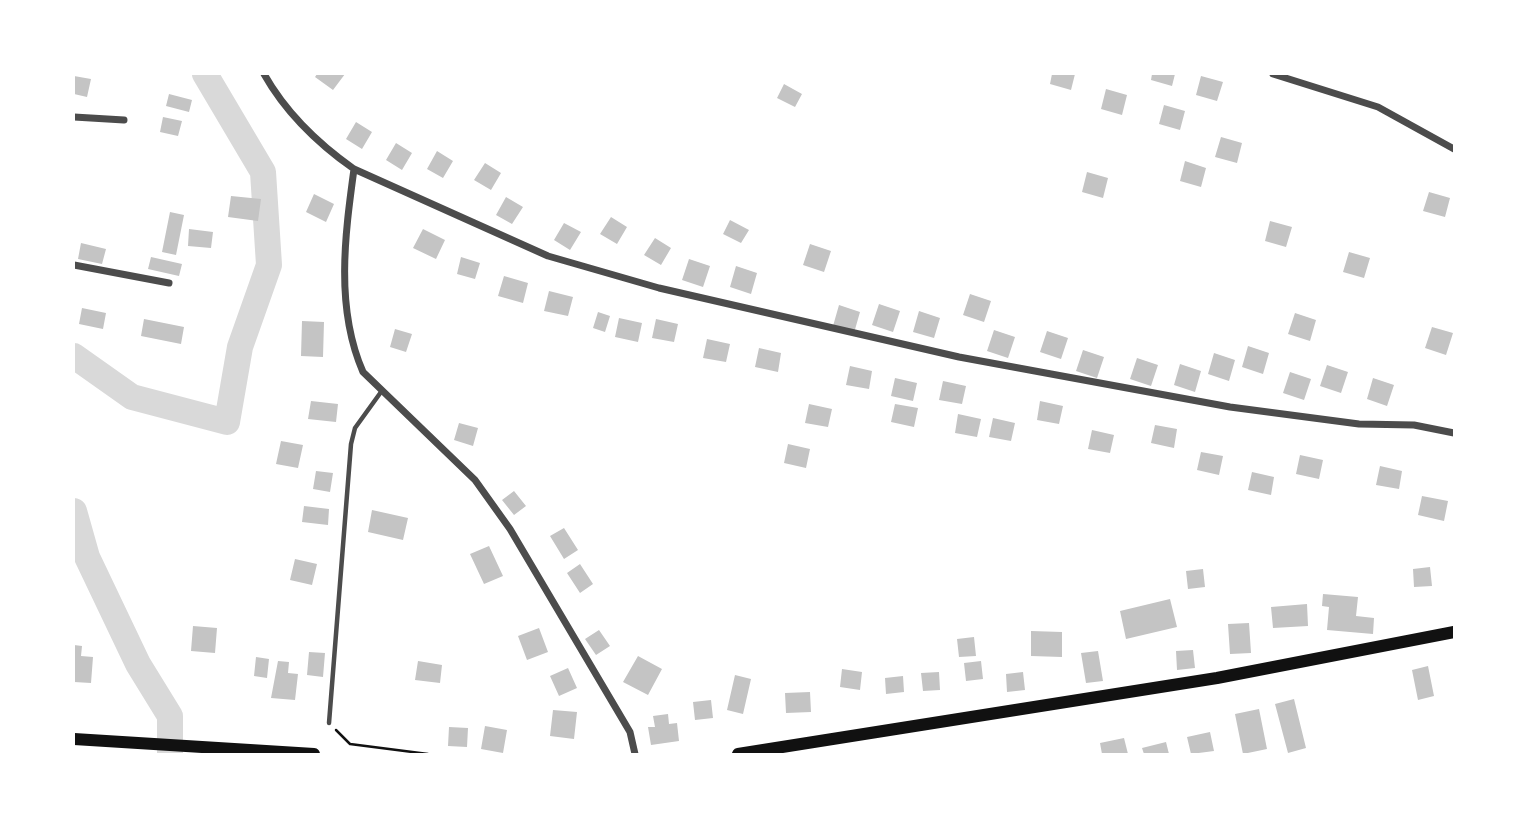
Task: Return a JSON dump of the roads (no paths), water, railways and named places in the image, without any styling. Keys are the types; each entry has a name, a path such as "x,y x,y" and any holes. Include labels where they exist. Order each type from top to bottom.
{"main road":[{"path":"738,754 1217,678 1454,632"},
{"path":"74,740 314,754"}],"street":[{"path":"264,74 299,123 329,152 354,169 548,256 659,288 959,357 1296,417 1359,424 1414,425 1454,433"},
{"path":"1273,74 1378,107 1454,149"},
{"path":"74,117 124,120"},
{"path":"354,169 343,254 346,295 356,355 363,372 475,480 510,529 630,732 635,754"},
{"path":"74,265 169,284"}],"lane":[{"path":"329,723 351,444 355,428 381,392"}],"waterway":[{"path":"74,356 132,397 227,422 240,347 269,265 263,172 205,74"},
{"path":"74,511 87,557 138,664 170,716 170,754"}]}
